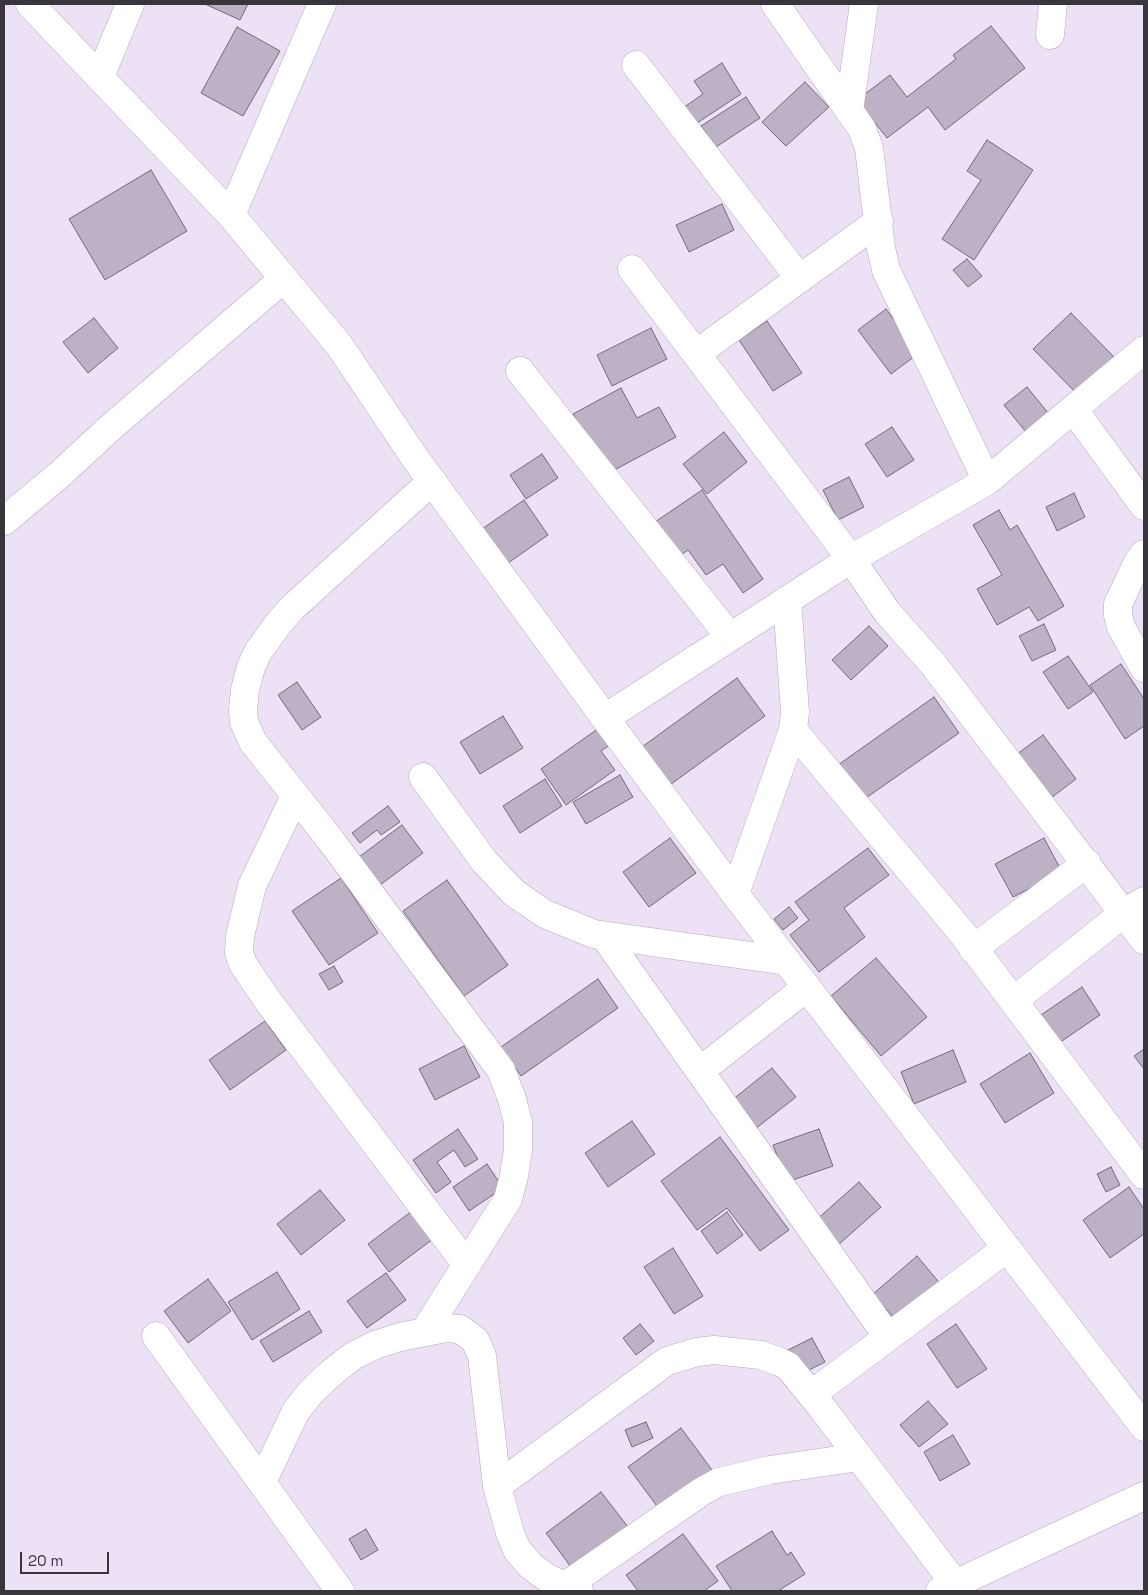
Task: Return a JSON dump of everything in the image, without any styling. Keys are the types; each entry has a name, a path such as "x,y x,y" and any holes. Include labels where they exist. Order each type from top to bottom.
{"street":[{"path":"30,4 231,215 338,345 415,458 735,894 1144,1427"},
{"path":"100,77 130,4"},
{"path":"231,215 322,4"},
{"path":"775,4 862,129 869,148 881,248 886,270 987,480"},
{"path":"849,111 864,4"},
{"path":"1050,35 1054,4"},
{"path":"636,66 800,279"},
{"path":"696,354 878,221"},
{"path":"632,269 851,559 887,612 933,664 1087,863 1134,907 1144,940"},
{"path":"4,521 58,476 110,428 282,279"},
{"path":"605,718 851,559 987,480 1142,356"},
{"path":"520,371 730,637"},
{"path":"1074,410 1144,506"},
{"path":"425,1331 508,1199 518,1150 518,1122 512,1099 501,1070 329,838 253,742 247,732 243,710 250,667 258,652 292,608 432,481"},
{"path":"1144,554 1138,562 1118,604 1118,615 1121,627 1144,668"},
{"path":"735,894 793,730 795,712 787,600"},
{"path":"793,730 974,949 1144,1175"},
{"path":"423,777 484,861 514,893 545,914 586,932 604,936 787,961"},
{"path":"295,796 252,886 240,936 239,952 243,964 268,1001 467,1265"},
{"path":"974,949 1087,863"},
{"path":"1013,1001 1134,907"},
{"path":"604,936 888,1336"},
{"path":"700,1071 807,987"},
{"path":"812,1394 1007,1248"},
{"path":"262,1482 296,1411 311,1392 330,1374 353,1356 375,1345 425,1331 446,1328 460,1329 474,1340 482,1356 497,1486 510,1533 517,1550 531,1566 567,1590 701,1492 719,1482 770,1470 860,1457"},
{"path":"156,1336 340,1591"},
{"path":"497,1486 667,1360 714,1350 761,1355 788,1366 860,1457 948,1588 1144,1496"}],"building":[{"path":"205,4 248,4 240,20"},
{"path":"991,26 1025,68 945,130 928,107 887,138 857,100 890,75 907,97 956,59 953,55"},
{"path":"237,27 280,51 243,116 201,93"},
{"path":"722,63 741,94 694,125 683,108 703,94 694,81"},
{"path":"805,82 829,107 786,146 762,122"},
{"path":"746,97 760,118 716,147 701,126"},
{"path":"987,140 1033,170 974,260 942,239 981,180 967,171"},
{"path":"151,170 187,231 105,280 69,219"},
{"path":"722,204 734,230 689,252 676,225"},
{"path":"967,259 982,276 968,287 953,270"},
{"path":"886,309 919,353 891,374 858,330"},
{"path":"1071,313 1118,361 1080,397 1033,349"},
{"path":"94,318 118,348 88,373 63,342"},
{"path":"767,321 802,373 773,391 739,340"},
{"path":"651,328 667,359 612,386 597,355"},
{"path":"1027,387 1053,419 1030,437 1004,405"},
{"path":"621,388 637,418 659,407 676,437 605,475 573,414"},
{"path":"892,427 914,460 887,477 865,444"},
{"path":"724,432 747,462 707,494 683,464"},
{"path":"542,454 558,478 526,499 510,475"},
{"path":"849,477 864,507 838,520 823,490"},
{"path":"702,490 763,579 743,593 723,564 706,575 688,550 676,558 652,524"},
{"path":"1074,493 1085,517 1057,531 1046,507"},
{"path":"524,500 548,535 501,568 476,533"},
{"path":"999,510 1010,530 1017,525 1064,606 1038,621 1029,607 997,625 977,589 1002,575 973,525"},
{"path":"1044,624 1056,650 1032,661 1019,636"},
{"path":"869,626 888,646 851,680 832,660"},
{"path":"1068,656 1093,692 1068,709 1043,672"},
{"path":"1121,664 1144,699 1144,726 1125,739 1090,685"},
{"path":"737,678 765,716 667,787 639,749"},
{"path":"297,682 321,717 302,730 278,695"},
{"path":"934,697 959,733 863,800 838,765"},
{"path":"503,716 523,748 480,774 460,742"},
{"path":"599,728 610,745 601,751 615,770 566,805 541,769"},
{"path":"1043,735 1076,779 1047,801 1013,757"},
{"path":"620,775 633,797 586,824 573,802"},
{"path":"545,779 562,806 520,833 503,806"},
{"path":"388,806 400,822 381,835 377,830 360,843 352,833"},
{"path":"402,825 423,853 376,888 355,860"},
{"path":"670,838 696,873 649,907 623,872"},
{"path":"1044,838 1062,872 1013,897 995,864"},
{"path":"868,848 889,875 844,908 865,937 819,972 790,935 809,920 795,902"},
{"path":"341,878 378,933 329,965 292,911"},
{"path":"447,880 508,965 464,996 403,911"},
{"path":"789,907 798,918 783,930 774,919"},
{"path":"876,958 927,1017 881,1056 831,996"},
{"path":"334,966 343,982 329,990 319,974"},
{"path":"598,979 618,1008 521,1076 501,1047"},
{"path":"1082,987 1100,1015 1056,1045 1038,1017"},
{"path":"265,1021 286,1050 230,1090 209,1060"},
{"path":"464,1046 480,1077 435,1100 419,1069"},
{"path":"1144,1049 1144,1069 1134,1056"},
{"path":"953,1050 966,1082 914,1104 901,1072"},
{"path":"1030,1053 1054,1093 1005,1123 980,1084"},
{"path":"772,1068 796,1097 750,1133 727,1104"},
{"path":"632,1121 655,1154 608,1187 585,1153"},
{"path":"458,1129 478,1159 465,1167 454,1150 437,1162 451,1182 436,1193 413,1160"},
{"path":"819,1129 833,1166 787,1182 773,1145"},
{"path":"720,1137 789,1230 760,1251 727,1208 697,1230 661,1181"},
{"path":"487,1164 503,1188 469,1211 453,1187"},
{"path":"1111,1167 1120,1185 1106,1192 1097,1174"},
{"path":"859,1182 881,1207 837,1246 815,1221"},
{"path":"1129,1187 1144,1209 1144,1234 1110,1258 1083,1220"},
{"path":"320,1190 345,1220 301,1255 277,1224"},
{"path":"412,1211 433,1239 389,1272 368,1244"},
{"path":"727,1212 743,1235 717,1254 701,1231"},
{"path":"673,1248 703,1296 674,1314 644,1267"},
{"path":"917,1256 943,1287 899,1324 873,1294"},
{"path":"277,1272 300,1309 252,1340 228,1302"},
{"path":"386,1273 406,1300 367,1328 347,1301"},
{"path":"208,1279 231,1311 188,1343 164,1311"},
{"path":"309,1311 322,1332 273,1362 260,1341"},
{"path":"640,1324 654,1341 636,1355 623,1338"},
{"path":"956,1324 987,1369 957,1388 927,1344"},
{"path":"812,1338 825,1362 799,1375 786,1351"},
{"path":"928,1401 948,1424 919,1447 900,1425"},
{"path":"646,1422 653,1438 632,1447 625,1430"},
{"path":"681,1428 715,1474 662,1513 628,1467"},
{"path":"953,1435 970,1464 940,1481 924,1452"},
{"path":"601,1492 632,1532 576,1574 546,1533"},
{"path":"366,1529 378,1550 361,1560 349,1539"},
{"path":"772,1531 787,1555 791,1552 805,1574 778,1591 732,1591 716,1566"},
{"path":"683,1534 718,1581 704,1591 638,1591 626,1575"}]}
